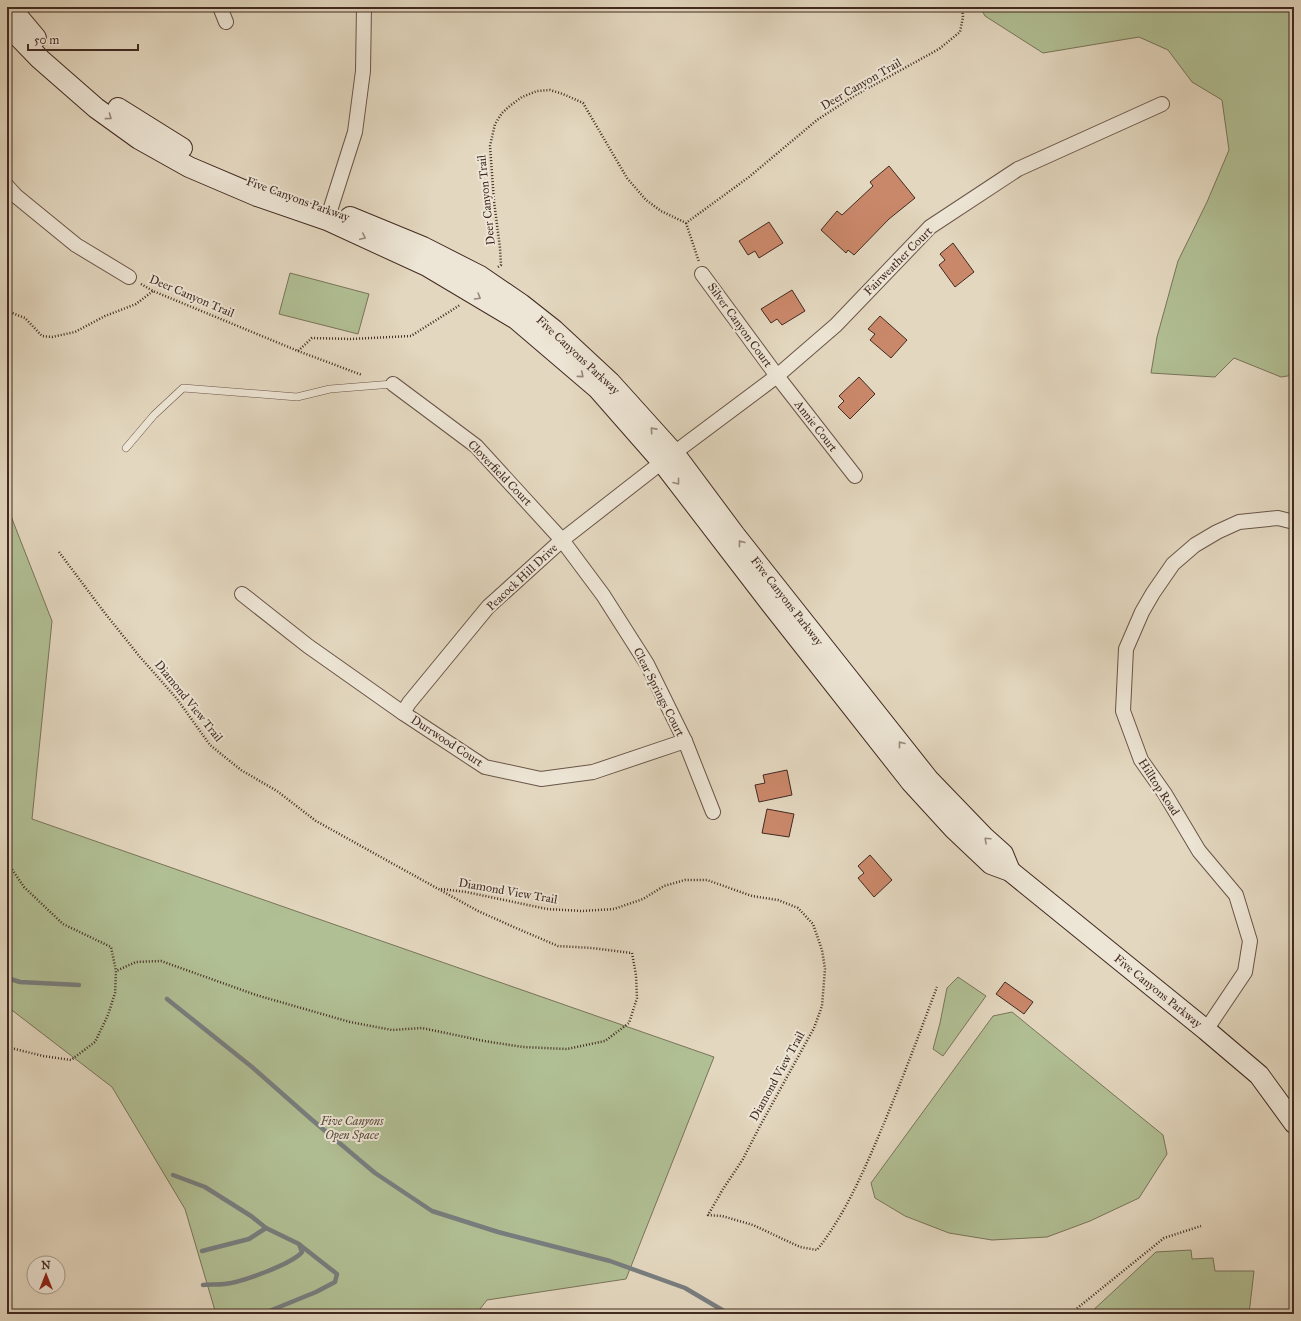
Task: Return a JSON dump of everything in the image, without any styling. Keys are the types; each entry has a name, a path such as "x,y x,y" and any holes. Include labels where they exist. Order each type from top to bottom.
{"main road":[{"name":"Five Canyons Parkway","path":"10,7 34,36 69,70 80,80 129,116 205,162 329,215"},
{"name":"Five Canyons Parkway","path":"7,25 40,59 91,103 138,139 189,167 257,196 329,215 423,247 475,284 521,304 565,340 610,382 668,458 735,535 929,780 984,837 1003,854 1010,871 1206,1030 1259,1075 1294,1123"}],"street":[{"path":"220,7 226,22"},
{"path":"329,215 355,132 363,71 364,7"},
{"name":"Fairweather Court","path":"668,458 777,376 836,325 930,227 1018,169 1162,104"},
{"path":"7,186 16,196 76,245 129,278"},
{"name":"Silver Canyon Court","path":"702,274 777,376"},
{"name":"Annie Court","path":"777,376 855,476"},
{"name":"Cloverfield Court","path":"393,384 476,446 562,540"},
{"name":"Peacock Hill Drive","path":"403,713 409,703 488,607 562,540 668,458"},
{"name":"Hilltop Road","path":"1206,1030 1245,972 1250,941 1236,895 1200,851 1165,794 1141,760 1123,711 1126,649 1142,612 1153,592 1173,564 1195,545 1217,532 1239,522 1278,518 1294,522"},
{"name":"Clear Springs Court","path":"562,540 603,595 647,664 684,741 713,812"},
{"name":"Durrwood Court","path":"242,594 308,646 403,713 485,767 541,779 593,772 684,741"}],"lane":[{"path":"126,448 154,415 183,388 297,397 330,389 393,384"}],"path":[{"name":"Deer Canyon Trail","path":"129,278 153,291 298,350 312,338 350,339 411,336 463,303 475,284 501,265 490,146 495,124 502,113 522,97 537,91 550,90 583,103 627,178 646,200 661,211 686,223 749,177 817,120 854,96 939,49 960,32 963,17 962,7"},
{"path":"686,223 702,274"},
{"path":"7,311 25,318 42,336 52,337 75,332 105,316 136,304 153,291"},
{"path":"298,350 352,372 366,376"},
{"name":"Diamond View Trail","path":"59,552 112,623 177,699 210,745 241,770 277,791 316,821 484,914 558,946 592,948 632,953 636,975 637,998 629,1023 605,1041 567,1049 523,1047 484,1041 422,1028 392,1030 350,1022 256,995 161,961 136,962 116,971"},
{"path":"7,862 24,887 63,924 111,948 116,971 115,993 108,1015 95,1042 71,1060 43,1056 7,1047"},
{"name":"Diamond View Trail","path":"439,889 466,892 547,909 582,911 614,909 643,899 664,886 685,880 707,880 752,896 778,900 798,908 813,924 822,950 825,969 822,1006 814,1028 743,1159 708,1216 722,1216 753,1224 800,1247 817,1250 828,1236 861,1178 894,1100 937,987"},
{"path":"1070,1314 1164,1238 1201,1226"}],"green space":[{"path":"980,7 1294,7 1294,375 1281,377 1234,358 1215,377 1151,373 1157,337 1178,261 1207,202 1229,150 1222,100 1192,82 1168,50 1139,37 1043,53 985,16"},
{"path":"290,273 369,294 358,334 279,314"},
{"name":"Five Canyons Open Space","path":"7,506 52,621 32,819 714,1057 626,1279 487,1300 476,1314 216,1314 185,1209 112,1087 13,1011 7,1009"},
{"path":"958,977 986,996 943,1056 933,1049 947,988"},
{"path":"1012,1012 1163,1135 1167,1154 1139,1198 1090,1221 1047,1237 992,1240 949,1233 905,1216 875,1198 871,1183 993,1016"},
{"path":"1191,1250 1192,1259 1213,1258 1215,1271 1254,1271 1249,1314 1089,1314 1156,1252"}],"building":[{"path":"889,166 915,198 889,219 854,255 848,250 846,253 821,230 837,211 842,215 873,186 870,182"},
{"path":"769,222 783,243 759,258 755,251 748,255 739,241"},
{"path":"953,243 974,272 955,287 939,265 945,260 940,254"},
{"path":"792,290 805,311 782,325 777,319 771,323 761,309"},
{"path":"880,316 907,340 891,358 870,340 875,334 868,329"},
{"path":"859,377 875,394 850,419 838,407 844,401 839,396"},
{"path":"787,770 792,795 759,802 755,785 765,783 763,775"},
{"path":"767,809 794,814 789,837 762,833"},
{"path":"870,855 892,880 874,897 858,878 864,873 858,866"},
{"path":"1005,982 1033,1002 1024,1014 996,994"}],"waterway":[{"path":"7,978 20,982 79,985"},
{"path":"167,999 252,1067 375,1173 432,1211 498,1232 610,1261 685,1288 729,1314"},
{"path":"173,1175 205,1187 251,1216 266,1228"},
{"path":"202,1251 249,1239 266,1228 299,1244 302,1252 288,1262 254,1276 233,1283 203,1285"},
{"path":"262,1314 316,1292 335,1282 337,1274 300,1245"}]}
